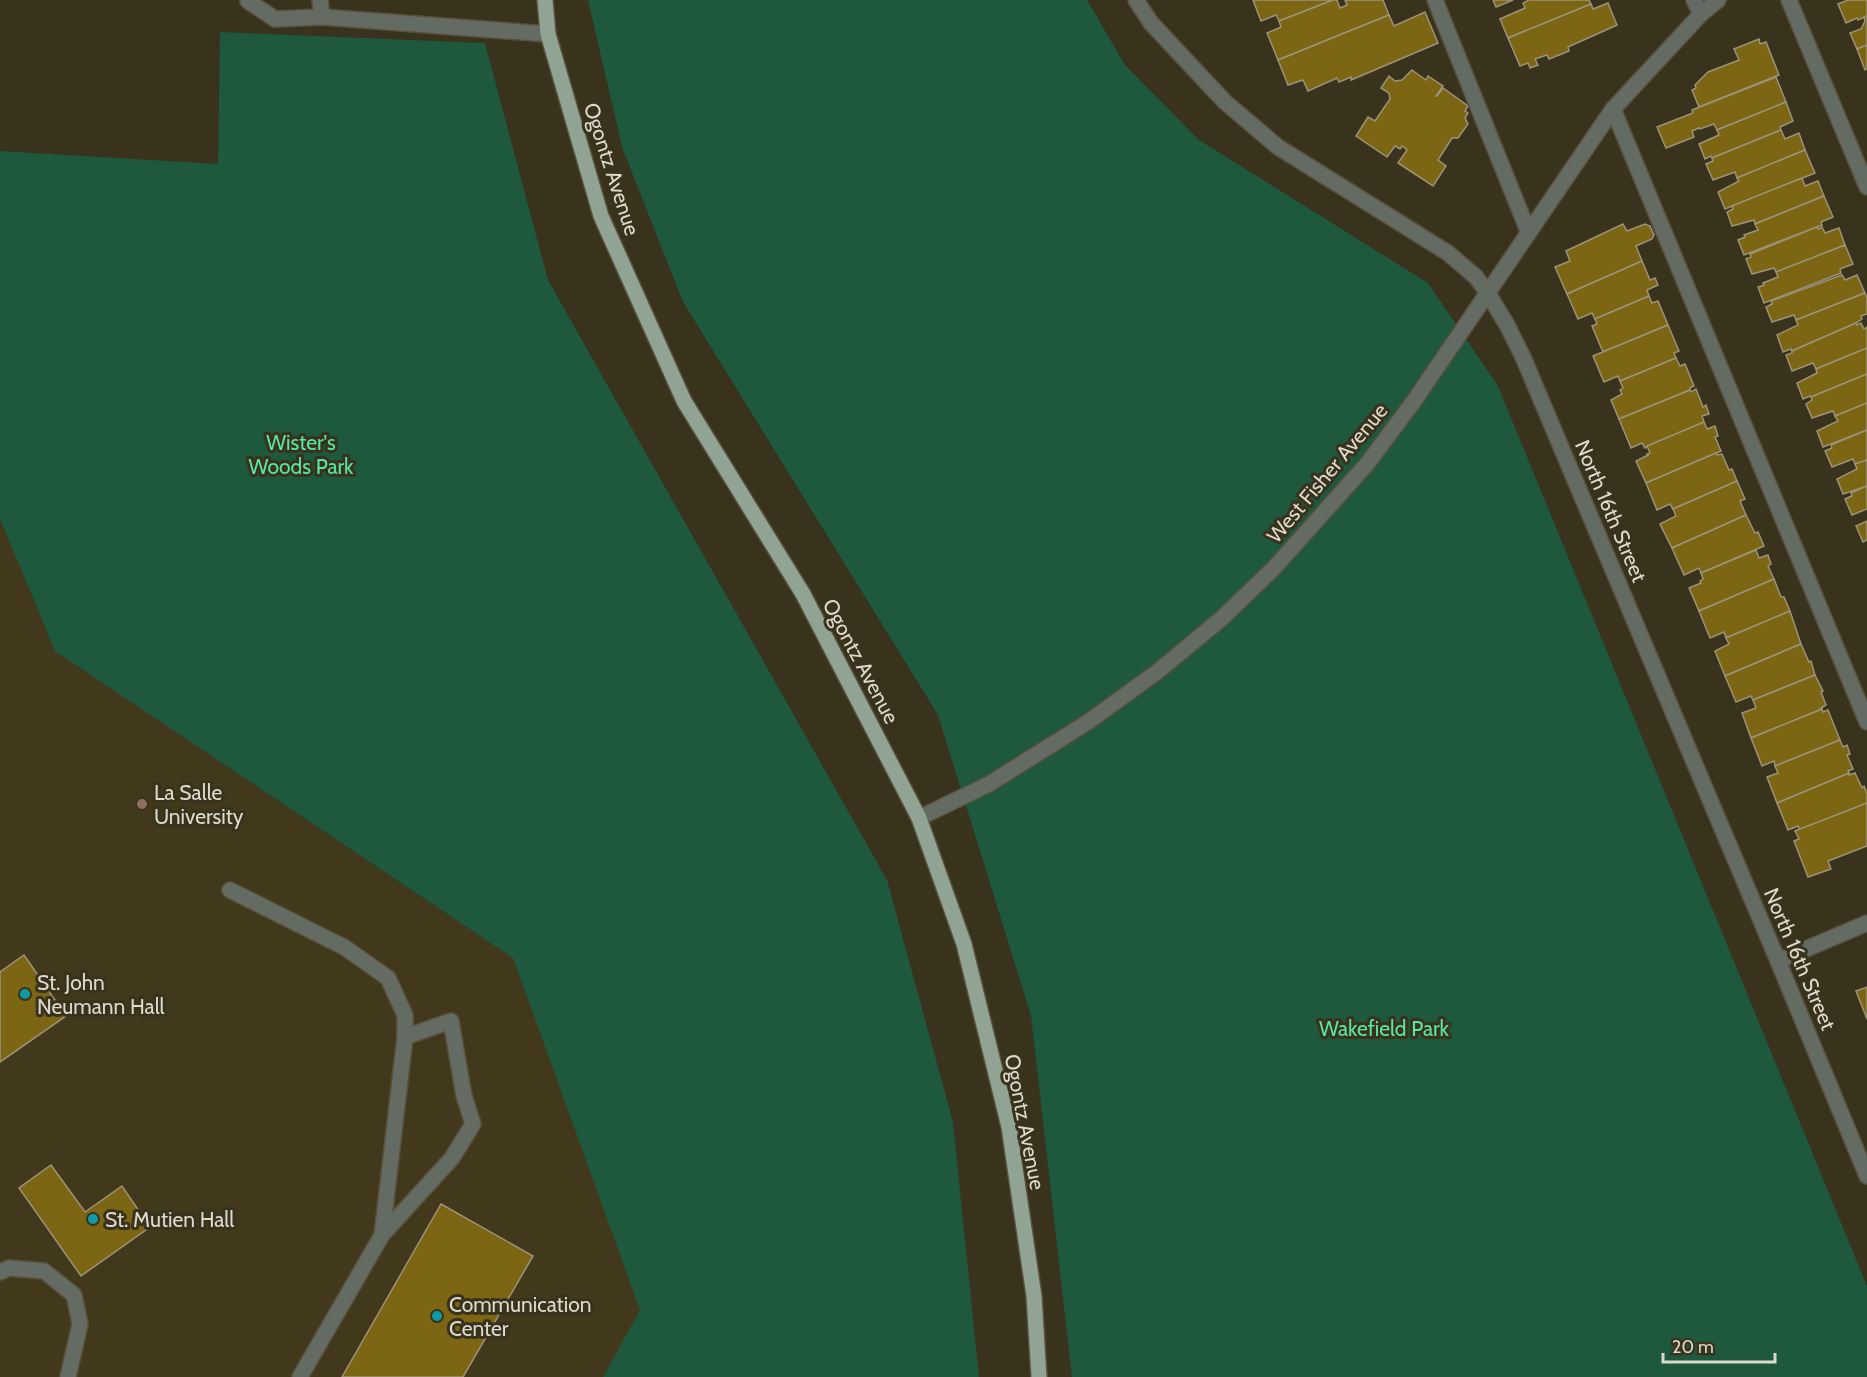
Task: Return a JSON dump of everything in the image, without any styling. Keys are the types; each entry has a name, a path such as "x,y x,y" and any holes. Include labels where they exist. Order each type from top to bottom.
{"main road":[{"name":"Ogontz Avenue","path":"546,0 548,34 601,216 684,401 803,594 919,818 964,944 1009,1127 1034,1296 1039,1377"}],"street":[{"path":"320,0 322,17"},
{"name":"North 16th Street","path":"1136,0 1151,23 1225,102 1278,147 1449,253 1476,277 1487,292 1523,357 1867,1176"},
{"path":"1435,0 1528,231"},
{"path":"1694,0 1701,14"},
{"name":"West Fisher Avenue","path":"919,818 989,784 1088,722 1156,672 1221,619 1274,568 1367,464 1413,401 1613,110 1701,14 1718,0"},
{"path":"1789,0 1867,187"},
{"path":"248,1 275,19 322,17 548,34"},
{"path":"1613,110 1867,722"},
{"path":"230,890 344,948 388,978 405,1015 405,1037 382,1235"},
{"path":"1778,960 1867,923"},
{"path":"300,1377 382,1235 452,1158 473,1124 464,1096 451,1021 405,1037"},
{"path":"0,1272 9,1268 44,1271 74,1295 80,1324 68,1377"}],"shaded area":[{"name":"La Salle University","path":"0,519 55,651 513,958 641,1310 603,1377 0,1377"}],"green space":[{"name":"Wakefield Park","path":"588,0 1087,0 1125,65 1199,140 1428,283 1498,386 1867,1286 1867,1377 1072,1377 1031,1016 938,715 683,302 622,147"},
{"name":"Wister's Woods Park","path":"220,32 485,43 548,280 887,880 953,1122 979,1377 603,1377 640,1310 513,958 55,651 0,519 0,151 218,164"}],"building":[{"path":"1253,0 1333,0 1279,21 1276,15 1261,21"},
{"path":"1337,0 1340,8 1347,5 1345,0 1383,0 1389,15 1278,60 1267,33 1281,27 1279,21"},
{"path":"1493,0 1513,0 1496,7"},
{"path":"1529,0 1589,0 1591,4 1508,38 1500,19 1525,8 1523,3"},
{"path":"1848,0 1867,0 1867,16 1846,23 1838,4"},
{"path":"1608,3 1617,25 1568,47 1569,51 1549,59 1547,55 1535,59 1538,65 1530,68 1528,63 1520,66 1508,38 1591,4 1593,9"},
{"path":"1425,12 1438,43 1351,80 1351,77 1339,82 1337,78 1308,91 1303,80 1288,85 1278,60 1389,15 1394,26"},
{"path":"1867,16 1867,45 1857,49 1850,33 1861,29 1865,21 1864,17"},
{"path":"1759,39 1760,44 1766,42 1779,75 1699,107 1692,90 1696,88 1695,85 1708,72 1739,60 1734,49"},
{"path":"1867,45 1867,69 1865,70 1857,49"},
{"path":"1412,70 1426,80 1428,76 1443,86 1436,96 1443,88 1468,106 1465,118 1468,124 1458,138 1452,138 1438,160 1446,166 1433,186 1398,163 1407,150 1402,146 1400,149 1395,146 1387,157 1356,136 1368,117 1375,121 1390,99 1389,93 1381,88 1389,76 1395,81 1402,80"},
{"path":"1776,77 1786,102 1717,130 1714,124 1699,128 1692,131 1694,137 1666,148 1657,127 1693,113 1692,110"},
{"path":"1786,102 1793,121 1780,127 1781,130 1705,159 1699,144 1719,135 1717,130"},
{"path":"1781,130 1785,139 1799,133 1805,150 1737,178 1735,172 1713,180 1706,164 1713,161 1712,158"},
{"path":"1805,150 1815,173 1725,209 1718,192 1739,181 1737,178"},
{"path":"1802,178 1805,186 1818,181 1824,196 1755,224 1754,220 1732,226 1727,212 1733,209 1732,206"},
{"path":"1824,196 1833,217 1821,222 1822,225 1744,255 1738,240 1758,230 1755,224"},
{"path":"1623,224 1627,231 1645,224 1650,226 1654,235 1652,239 1636,246 1642,261 1567,294 1555,267 1570,261 1566,251"},
{"path":"1817,227 1818,229 1822,227 1825,233 1839,228 1845,245 1776,272 1774,268 1752,274 1746,259 1751,257 1750,254"},
{"path":"1845,245 1853,264 1840,269 1841,273 1764,303 1758,287 1778,277 1776,272"},
{"path":"1642,261 1650,280 1655,278 1658,285 1647,290 1649,296 1595,319 1592,313 1578,319 1567,294"},
{"path":"1842,275 1845,280 1857,275 1865,293 1796,320 1794,315 1772,322 1766,307 1772,304 1771,301"},
{"path":"1865,293 1867,314 1861,316 1862,319 1792,351 1791,349 1783,352 1777,335 1798,325 1796,320"},
{"path":"1649,296 1652,303 1658,301 1668,325 1603,352 1592,326 1597,324 1595,319"},
{"path":"1856,323 1857,325 1861,323 1864,329 1867,327 1867,348 1816,369 1813,363 1792,371 1786,355"},
{"path":"1668,325 1679,351 1674,353 1676,358 1620,381 1618,376 1604,382 1593,356"},
{"path":"1867,348 1867,374 1803,399 1797,383 1817,373 1816,369"},
{"path":"1676,358 1680,366 1685,364 1694,386 1690,390 1619,419 1611,400 1622,394 1620,390 1623,388 1620,381"},
{"path":"1867,374 1867,403 1835,416 1833,411 1812,418 1806,404 1812,400 1811,397"},
{"path":"1696,389 1703,407 1706,405 1709,414 1702,416 1704,422 1645,448 1642,443 1631,448 1619,419"},
{"path":"1867,403 1867,430 1823,447 1817,431 1838,421 1835,416"},
{"path":"1704,422 1707,429 1715,426 1718,436 1715,437 1721,451 1646,483 1636,461 1650,453 1647,446"},
{"path":"1867,430 1867,460 1855,464 1853,459 1832,467 1825,451 1832,448 1831,445"},
{"path":"1716,453 1717,455 1722,454 1737,481 1673,509 1670,504 1657,510 1646,483"},
{"path":"1867,460 1867,486 1843,494 1837,479 1857,469 1855,464"},
{"path":"1737,481 1745,499 1740,501 1746,515 1672,548 1660,524 1676,516 1673,509"},
{"path":"1867,486 1867,509 1852,515 1845,499 1852,496 1851,493"},
{"path":"1746,515 1755,533 1758,532 1764,546 1701,573 1699,568 1684,575 1672,548"},
{"path":"1867,521 1867,540 1863,542 1856,526"},
{"path":"1756,550 1759,558 1768,555 1771,564 1768,566 1774,579 1699,611 1689,588 1701,583 1703,579 1701,573"},
{"path":"1774,579 1790,611 1726,638 1724,632 1710,638 1699,611"},
{"path":"1790,611 1801,644 1725,676 1715,651 1729,644 1726,638"},
{"path":"1801,644 1809,662 1811,661 1815,675 1753,700 1751,696 1736,702 1725,676"},
{"path":"1815,675 1823,691 1821,692 1826,705 1822,709 1751,738 1742,713 1756,708 1753,700"},
{"path":"1822,709 1823,712 1828,710 1840,740 1775,766 1774,761 1762,766 1751,738"},
{"path":"1840,740 1843,747 1847,745 1850,754 1847,755 1853,769 1848,771 1849,773 1777,803 1767,777 1778,773 1775,766"},
{"path":"1849,773 1849,775 1855,773 1862,788 1864,786 1867,803 1800,830 1798,826 1788,830 1777,803"},
{"path":"1867,803 1867,846 1828,861 1831,869 1808,877 1794,841 1799,839 1795,831"},
{"name":"St. John Neumann Hall","path":"24,955 66,1016 0,1062 0,972"},
{"path":"1867,987 1867,1019 1856,991"},
{"name":"St. Mutien Hall","path":"51,1165 85,1212 122,1186 150,1227 81,1276 19,1188"},
{"name":"Communication Center","path":"441,1204 533,1256 463,1377 342,1377"}],"place":[{"name":"La Salle University","path":"142,804"},
{"name":"St. John Neumann Hall","path":"25,994"},
{"name":"St. Mutien Hall","path":"93,1219"},
{"name":"Communication Center","path":"437,1316"}]}
